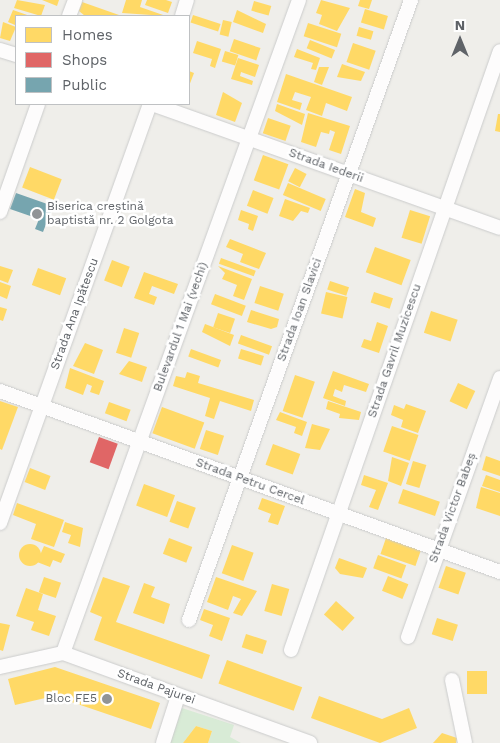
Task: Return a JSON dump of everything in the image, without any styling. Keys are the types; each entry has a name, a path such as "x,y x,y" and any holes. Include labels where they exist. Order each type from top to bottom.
{"street":[{"path":"69,15 75,0"},
{"path":"182,15 187,0"},
{"name":"Bulevardul 1 Mai (vechi)","path":"63,653 299,0"},
{"name":"Strada Ioan Slavici","path":"189,620 410,0"},
{"path":"0,50 15,56"},
{"name":"Strada Gavril Muzicescu","path":"291,650 500,51"},
{"path":"0,212 38,105"},
{"name":"Strada Ana Ipătescu","path":"0,523 151,105"},
{"name":"Strada Iederii","path":"154,105 500,228"},
{"name":"Strada Victor Babeș","path":"408,637 500,378"},
{"name":"Strada Petru Cercel","path":"0,391 500,572"},
{"path":"0,667 63,653"},
{"name":"Strada Pajurei","path":"63,653 310,743"},
{"path":"452,680 465,743"},
{"path":"162,743 178,696"}],"green space":[{"path":"182,708 234,725 230,737 241,743 208,743 212,731 196,726 183,743 170,743"}],"building: Homes":[{"path":"17,0 45,5 41,15 14,8"},
{"path":"42,0 59,0 57,6"},
{"path":"126,0 142,0 140,7 163,15 151,15 122,13"},
{"path":"147,0 166,0 172,2 168,13 145,5"},
{"path":"321,0 350,8 337,31 319,24 322,15 316,13"},
{"path":"360,0 372,0 369,9 358,6"},
{"path":"254,1 271,6 269,16 251,11"},
{"path":"82,2 119,15 84,15 79,11"},
{"path":"365,9 388,16 384,29 361,22"},
{"path":"13,10 27,15 15,15 15,25 8,22"},
{"path":"237,10 266,24 263,33 233,22"},
{"path":"193,15 221,24 218,32 191,23"},
{"path":"223,20 232,22 228,37 220,35"},
{"path":"3,22 15,27 10,41 0,38"},
{"path":"308,23 341,34 337,47 304,36"},
{"path":"359,27 373,31 371,40 357,36"},
{"path":"234,39 260,48 256,60 230,51"},
{"path":"310,40 335,50 332,58 307,48"},
{"path":"197,41 221,49 215,68 210,66 212,59 193,53"},
{"path":"353,43 376,51 369,70 346,62"},
{"path":"297,49 320,58 316,70 311,69 313,63 294,57"},
{"path":"225,51 238,55 235,66 222,62"},
{"path":"238,58 259,65 255,77 241,72 240,76 253,81 252,85 231,79"},
{"path":"342,64 365,72 361,81 337,77"},
{"path":"319,67 329,67 322,85 314,82"},
{"path":"190,71 194,73 190,83"},
{"path":"286,74 352,97 347,111 326,103 322,116 306,110 311,97 295,92 292,100 302,103 300,110 277,102"},
{"path":"223,92 242,103 235,122 216,115"},
{"path":"277,104 305,114 302,125 275,111"},
{"path":"308,113 350,126 341,154 329,150 335,132 330,130 329,134 321,132 316,147 301,142"},
{"path":"498,114 500,114 500,132 495,131"},
{"path":"268,118 291,126 285,141 263,133"},
{"path":"263,155 288,164 279,190 254,180"},
{"path":"30,167 62,179 54,200 22,188"},
{"path":"295,168 307,174 300,187 288,181"},
{"path":"288,183 326,199 321,211 283,195"},
{"path":"355,189 365,193 361,212 376,218 373,227 345,217"},
{"path":"253,190 274,198 267,214 247,206"},
{"path":"285,199 310,208 308,213 301,211 293,221 279,216"},
{"path":"241,210 258,216 253,231 248,229 249,224 238,220"},
{"path":"410,210 430,216 422,244 402,238"},
{"path":"230,239 266,253 259,269 240,262 243,254 226,247"},
{"path":"375,247 411,260 401,285 366,272"},
{"path":"221,258 256,271 254,276 219,264"},
{"path":"112,260 130,267 122,287 104,281"},
{"path":"0,266 13,270 8,283 0,280"},
{"path":"218,266 252,279 244,300 233,296 237,285 222,279 225,273"},
{"path":"38,268 66,278 60,295 32,285"},
{"path":"144,272 178,284 174,294 152,286 149,294 157,297 154,305 134,298"},
{"path":"330,281 349,287 346,296 327,290"},
{"path":"0,282 11,286 7,299 0,296"},
{"path":"260,286 284,294 278,311 254,303"},
{"path":"326,292 347,297 342,318 321,313"},
{"path":"374,292 393,298 390,309 371,302"},
{"path":"215,294 246,306 242,316 211,304"},
{"path":"0,307 7,309 3,321 0,320"},
{"path":"251,310 279,319 277,327 271,329 247,322"},
{"path":"431,311 458,320 451,342 424,333"},
{"path":"218,313 235,319 230,333 213,327"},
{"path":"377,322 388,326 379,353 361,347 364,339 371,341"},
{"path":"205,324 234,335 230,346 202,332"},
{"path":"124,328 139,333 131,358 116,353"},
{"path":"241,335 272,346 269,355 238,343"},
{"path":"85,343 103,350 94,374 73,366"},
{"path":"191,349 221,360 218,367 188,357"},
{"path":"241,349 264,356 261,366 238,359"},
{"path":"129,361 147,367 142,382 119,374"},
{"path":"70,368 104,381 99,395 90,392 92,386 87,384 83,395 65,388"},
{"path":"333,371 369,384 366,392 344,385 342,392 335,389 333,396 346,401 345,406 323,398"},
{"path":"187,372 200,376 198,383 254,400 251,411 220,401 214,419 205,416 210,398 173,386 176,376 185,378"},
{"path":"295,375 315,382 302,418 283,411"},
{"path":"458,383 475,391 467,409 450,401"},
{"path":"0,401 18,407 2,450 0,449"},
{"path":"328,401 361,412 359,420 339,418 340,414 326,409"},
{"path":"109,402 131,410 127,421 105,413"},
{"path":"406,404 426,411 418,433 401,427 403,420 391,415 394,405 404,409"},
{"path":"162,407 204,422 195,449 152,433"},
{"path":"280,412 307,422 302,436 294,433 296,427 276,420"},
{"path":"312,424 330,429 320,450 305,448"},
{"path":"392,426 418,435 410,461 383,452"},
{"path":"206,430 224,436 218,455 200,449"},
{"path":"273,444 300,454 293,475 265,465"},
{"path":"486,456 500,461 500,476 482,470"},
{"path":"392,457 409,463 401,486 388,481"},
{"path":"413,461 426,465 419,488 406,484"},
{"path":"30,468 51,476 45,490 25,482"},
{"path":"364,475 388,483 378,510 369,507 376,490 361,485"},
{"path":"486,475 500,480 500,492 482,486"},
{"path":"144,484 175,495 167,517 136,506"},
{"path":"481,487 500,493 500,516 476,508"},
{"path":"403,489 440,502 435,516 398,503"},
{"path":"262,498 285,506 278,525 268,522 271,514 258,509"},
{"path":"177,501 196,508 188,529 169,522"},
{"path":"17,503 64,520 54,547 31,539 36,524 13,515"},
{"path":"65,522 83,528 80,547 68,543 71,535 62,532"},
{"path":"169,538 192,547 186,563 163,554"},
{"path":"386,538 421,550 415,566 380,554"},
{"path":"30,544 38,547 41,555 38,563 30,566 22,563 19,555 22,547"},
{"path":"232,545 254,553 243,581 222,573"},
{"path":"44,546 65,554 61,563 53,560 50,567 37,562"},
{"path":"378,555 406,565 401,578 373,568"},
{"path":"339,558 367,568 363,578 340,574 335,568"},
{"path":"446,566 466,573 458,595 439,588"},
{"path":"388,576 408,584 402,599 382,591"},
{"path":"44,577 61,583 56,598 39,592"},
{"path":"103,577 130,586 116,622 210,655 202,679 94,640 102,617 90,612"},
{"path":"216,577 257,591 242,616 233,613 241,599 233,596 228,610 207,602"},
{"path":"144,583 155,587 151,597 170,604 164,624 133,613"},
{"path":"272,584 289,589 282,616 264,611"},
{"path":"26,588 43,594 38,610 56,616 49,636 31,630 34,622 16,616"},
{"path":"336,601 355,618 343,631 324,614"},
{"path":"204,609 230,618 222,641 209,636 213,625 200,620"},
{"path":"437,618 458,625 453,641 432,634"},
{"path":"0,623 10,625 3,651 0,650"},
{"path":"246,634 267,641 263,654 242,647"},
{"path":"227,660 302,687 294,711 218,683"},
{"name":"Bloc FE5","path":"55,667 160,703 151,729 54,696 15,705 8,679"},
{"path":"467,671 487,671 487,694 467,694"},
{"path":"319,696 382,719 409,708 417,728 380,743 311,718"},
{"path":"196,726 212,731 208,743 183,743"},
{"path":"442,733 457,738 456,743 433,743"}],"building: Shops":[{"path":"99,437 118,444 109,469 90,462"}],"building: Public":[{"name":"Biserica creștină baptistă nr. 2 Golgota","path":"16,193 53,206 43,232 35,229 39,219 10,209"}],"place":[{"name":"Biserica creștină baptistă nr. 2 Golgota","path":"37,214"},
{"name":"Bloc FE5","path":"107,699"}]}
